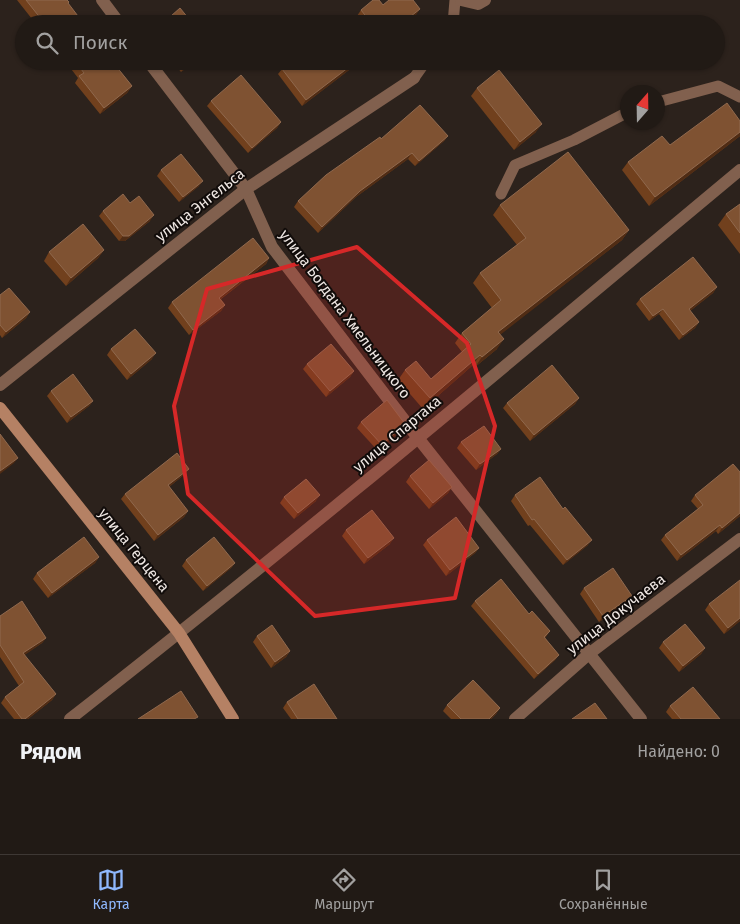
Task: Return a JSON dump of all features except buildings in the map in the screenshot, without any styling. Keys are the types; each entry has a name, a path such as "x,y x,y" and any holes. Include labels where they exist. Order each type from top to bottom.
{"street":[{"path":"102,0 113,15"},
{"path":"461,0 478,4 484,0"},
{"name":"улица Богдана Хмельницкого","path":"155,70 246,189 272,247 418,438 641,719"},
{"name":"улица Энгельса","path":"0,385 246,189 414,78"},
{"name":"улица Спартака","path":"70,719 179,633 418,438 740,170"},
{"name":"улица Герцена","path":"0,408 179,633 233,719"},
{"name":"улица Докучаева","path":"515,719 590,653 740,539"}],"lane":[{"path":"453,15 454,0"},
{"name":"улица Энгельса","path":"414,78 420,70"},
{"path":"665,100 718,86 740,97"},
{"path":"501,194 516,165 574,140 620,116"}],"highlighted area":[{"path":"357,247 467,343 495,426 455,598 315,616 188,494 174,406 207,289"}]}
